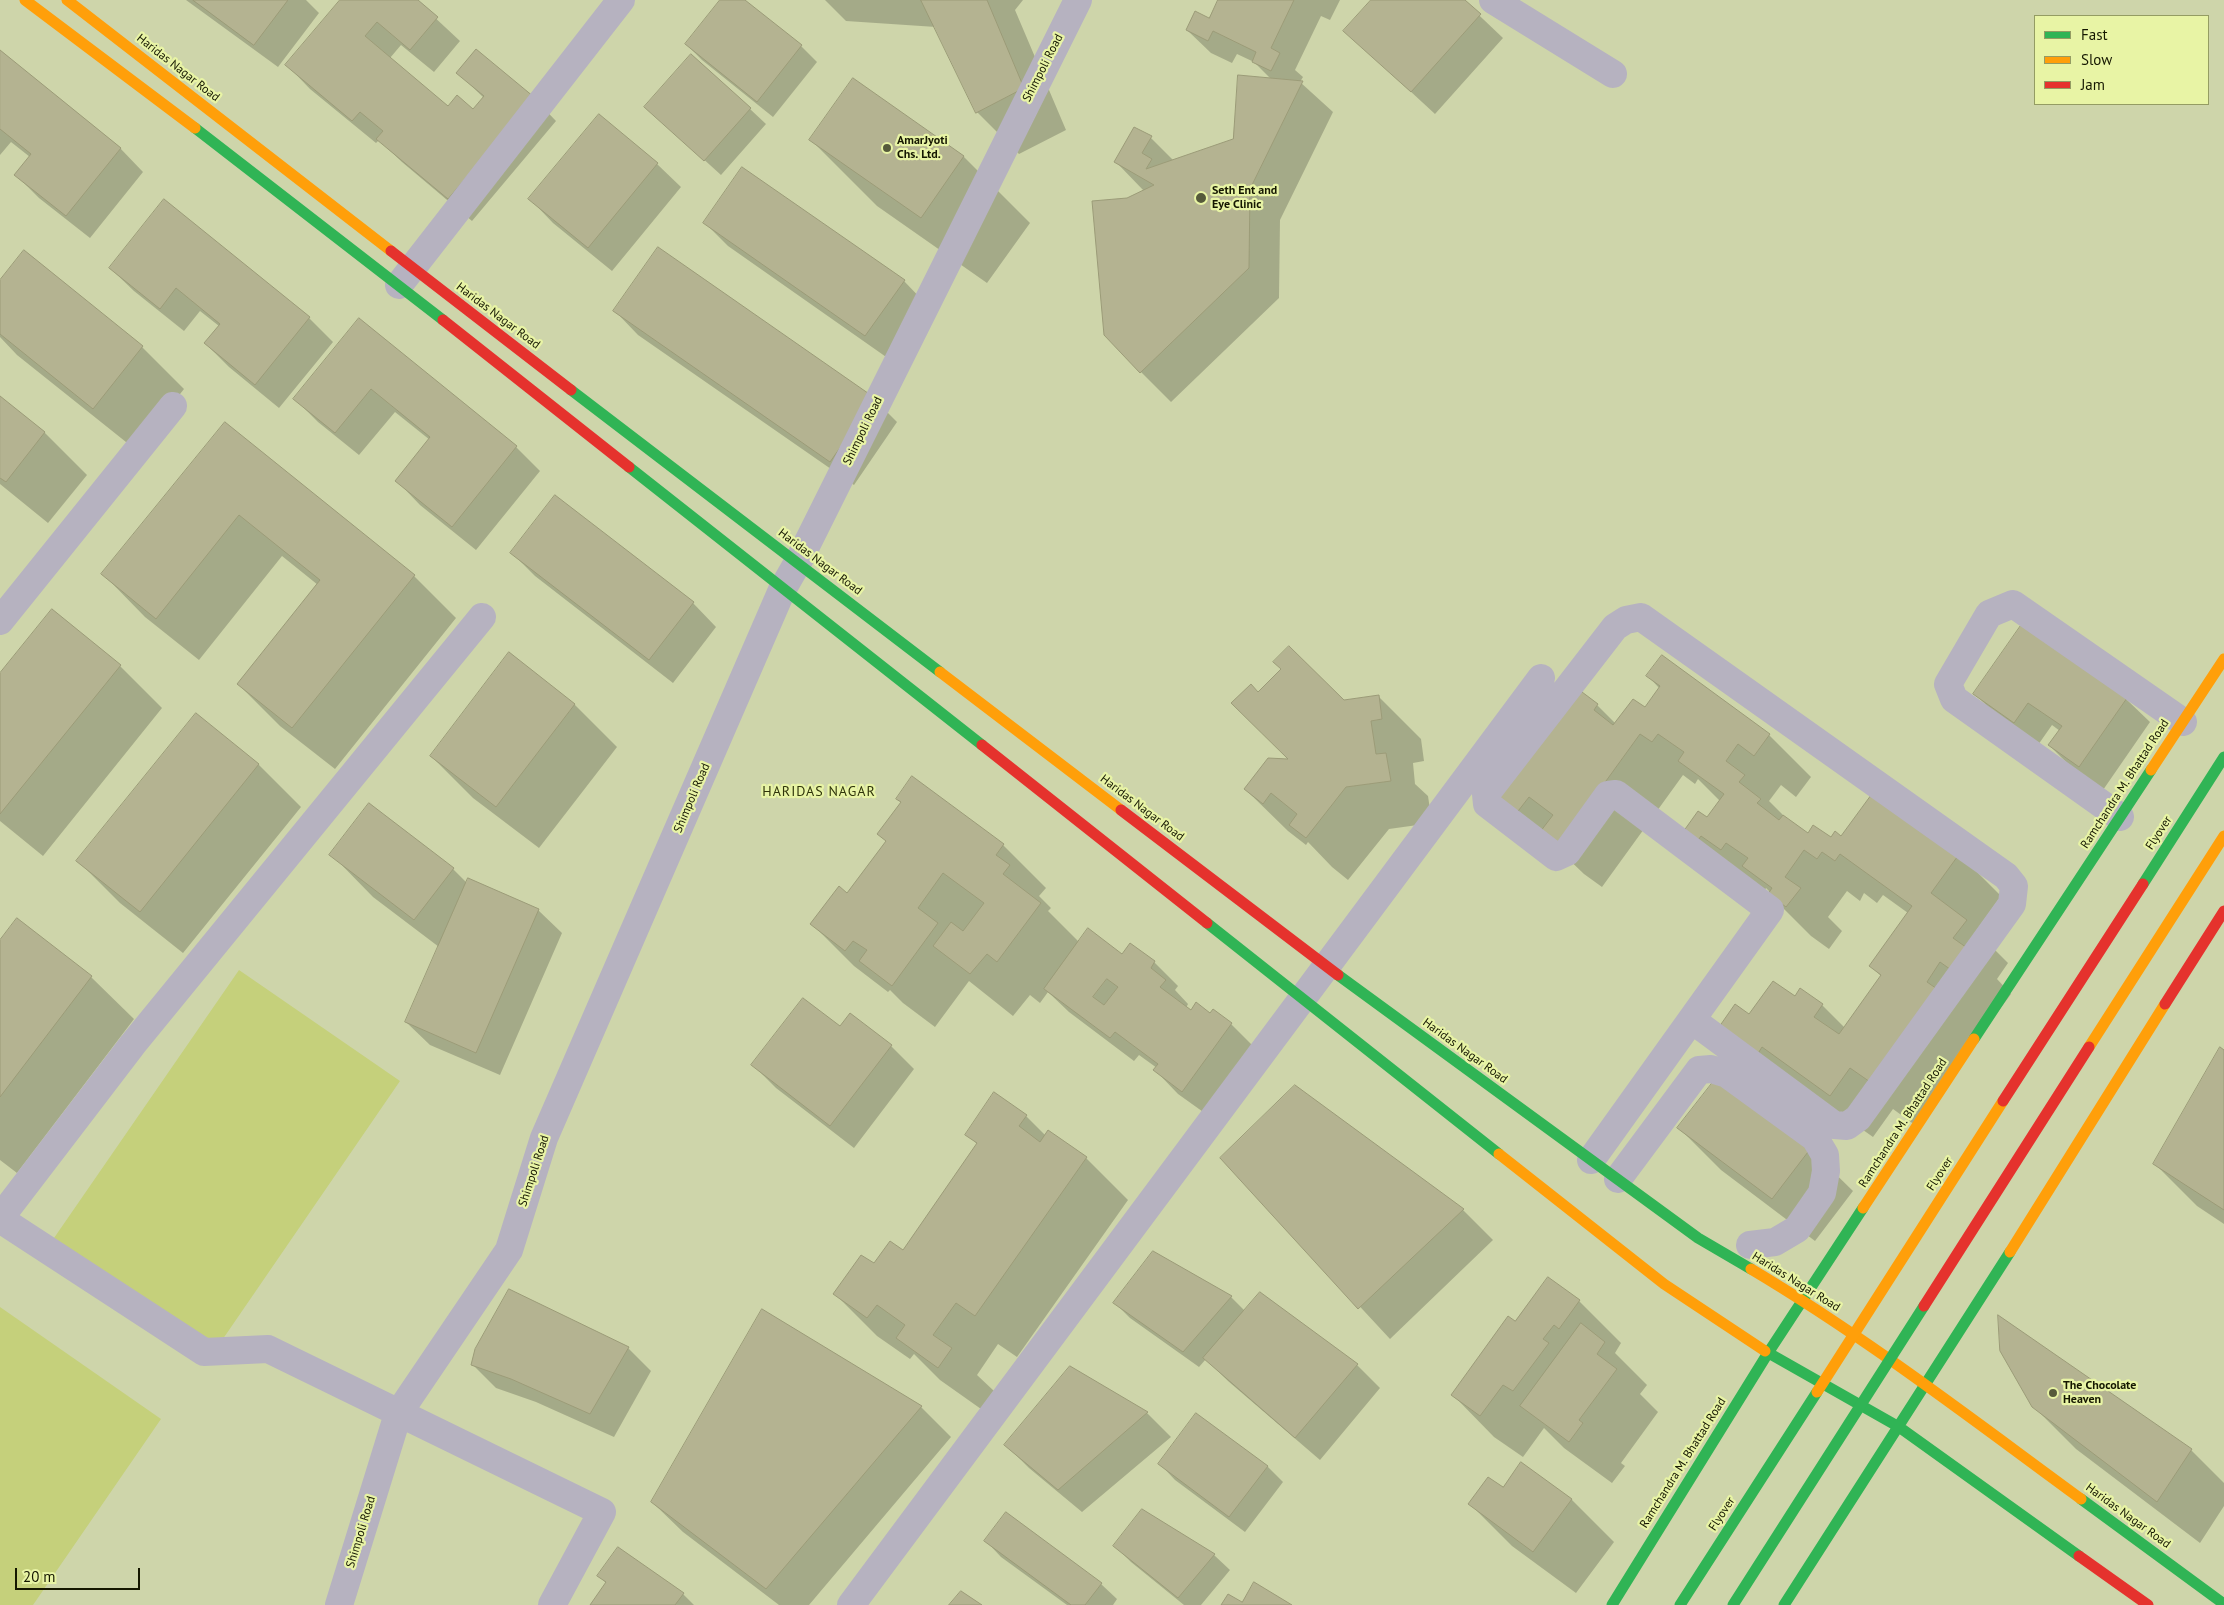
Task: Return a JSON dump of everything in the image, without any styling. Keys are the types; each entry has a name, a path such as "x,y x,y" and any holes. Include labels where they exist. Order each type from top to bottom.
{"street":[{"name":"Haridas Nagar Road","path":"25,0 798,562 1328,968 1591,1160 1698,1238 1803,1300 1926,1385 2224,1604"},
{"name":"Haridas Nagar Road","path":"67,0 406,276 782,590 1664,1284 1768,1353 1899,1427 2148,1605"},
{"path":"406,276 621,0"},
{"name":"Shimpoli Road","path":"338,1605 398,1414 509,1250 544,1138 782,590 798,562 1078,0"},
{"path":"1493,0 1613,74"},
{"path":"0,621 173,406"},
{"path":"2120,817 1954,699 1948,684 1989,614 2013,604 2183,722"},
{"path":"482,617 139,1036 0,1218 204,1352 268,1349 602,1512 552,1605"},
{"path":"1591,1160 1770,910 1616,794 1608,795 1567,852 1556,857 1487,804 1486,794 1615,627 1626,620 1641,617 2006,876 2014,886 2012,904 1858,1118 1847,1126 1834,1125 1692,1020"},
{"name":"Ramchandra M. Bhattad Road","path":"1612,1605 1768,1353 2224,659"},
{"path":"851,1605 1302,1000 1328,968 1541,678"},
{"name":"Flyover","path":"1680,1605 2224,757"},
{"path":"1733,1605 2224,836"},
{"path":"1784,1605 1926,1385 2224,911"},
{"path":"1618,1179 1699,1070 1711,1069 1727,1074 1815,1138 1825,1155 1826,1171 1822,1193 1797,1229 1775,1242 1750,1245"}],"green space":[{"path":"239,970 400,1081 216,1349 54,1238"},
{"path":"0,1307 161,1419 33,1605 0,1605"}],"building":[{"path":"193,0 288,0 254,45"},
{"path":"340,0 418,0 438,17 410,50 377,22 365,36 448,106 457,95 473,109 484,96 456,73 476,49 534,97 448,199 376,139 383,131 360,112 352,121 285,65"},
{"path":"720,0 745,0 802,45 757,102 685,44"},
{"path":"921,0 987,0 1024,88 976,113"},
{"path":"1218,0 1294,0 1271,48 1280,53 1271,71 1252,62 1256,52 1213,31 1208,41 1186,30 1195,11 1209,18"},
{"path":"1371,0 1465,0 1481,14 1411,92 1343,31"},
{"path":"0,50 121,148 66,216 14,175 31,154 0,129"},
{"path":"691,54 751,108 704,161 644,107"},
{"path":"1238,75 1303,81 1250,189 1249,268 1140,373 1104,335 1092,201 1127,198 1154,185 1114,162 1134,127 1152,136 1142,153 1152,159 1146,169 1233,139"},
{"name":"AmarJyoti Chs. Ltd.","path":"853,78 964,156 921,218 809,140"},
{"path":"599,114 658,163 588,248 528,199"},
{"path":"742,167 905,280 865,336 703,223"},
{"path":"164,199 310,317 255,385 204,343 220,324 176,288 160,309 109,268"},
{"path":"658,247 875,398 830,462 613,311"},
{"path":"24,250 143,346 93,409 0,334 0,280"},
{"path":"359,318 517,446 452,527 395,481 430,437 371,389 335,433 293,399"},
{"path":"0,396 45,432 6,482 0,478"},
{"path":"225,422 415,575 292,728 237,684 320,580 239,515 156,619 101,574"},
{"path":"555,495 694,602 649,660 510,553"},
{"path":"52,609 121,665 0,814 0,673"},
{"path":"2022,624 2127,698 2079,767 2048,745 2062,726 2028,703 2014,723 1973,694"},
{"path":"1289,646 1344,700 1379,695 1382,719 1371,721 1376,754 1386,753 1391,781 1346,787 1306,838 1289,825 1297,814 1271,793 1263,804 1244,789 1268,758 1288,759 1231,703 1251,684 1258,692 1281,669 1273,662"},
{"path":"509,652 575,704 496,807 430,756"},
{"path":"1662,655 1770,734 1754,756 1738,744 1726,761 1745,775 1739,782 1761,799 1757,803 1779,820 1783,815 1808,833 1813,825 1831,837 1835,831 1841,836 1874,791 1960,853 1931,893 1967,920 1953,938 1970,950 1954,972 1940,962 1927,982 1940,991 1873,1084 1850,1068 1830,1096 1762,1047 1757,1055 1719,1027 1735,1004 1749,1014 1773,981 1795,996 1800,988 1823,1004 1814,1017 1839,1034 1881,975 1869,966 1912,906 1840,854 1835,861 1822,852 1817,859 1804,850 1785,877 1801,888 1786,907 1768,894 1772,888 1742,866 1748,858 1726,843 1721,850 1701,836 1696,843 1683,832 1698,811 1707,817 1724,794 1678,761 1684,752 1658,734 1652,742 1640,734 1559,846 1540,832 1553,815 1529,797 1515,815 1492,799 1574,686 1598,704 1594,710 1613,725 1633,699 1645,707 1660,686 1646,676"},
{"path":"196,713 259,764 140,912 76,861"},
{"path":"912,776 1004,844 996,855 1010,865 1003,874 1041,903 997,962 987,954 970,974 933,946 951,922 963,931 984,903 943,873 918,908 938,923 892,986 859,961 867,950 853,941 845,951 810,924 839,886 847,893 886,841 877,834 901,802 896,799"},
{"path":"369,803 454,868 414,920 329,855"},
{"path":"468,878 539,909 476,1053 405,1022"},
{"path":"17,918 92,976 0,1097 0,940"},
{"path":"1088,928 1122,954 1130,943 1155,961 1151,968 1166,980 1160,987 1191,1010 1196,1002 1210,1013 1213,1009 1232,1023 1182,1092 1153,1070 1158,1064 1115,1032 1110,1038 1044,989","holes":["1107,979 1118,987 1104,1005 1093,997"]},
{"path":"803,998 840,1026 850,1013 892,1045 830,1126 751,1065"},
{"path":"2220,1047 2224,1050 2224,1210 2153,1164"},
{"path":"1717,1077 1811,1148 1772,1199 1677,1128"},
{"path":"1295,1085 1464,1209 1358,1309 1220,1158"},
{"path":"994,1092 1027,1115 1019,1126 1040,1142 1048,1130 1087,1157 975,1316 956,1303 933,1335 952,1348 938,1368 896,1338 905,1325 877,1305 867,1318 833,1294 861,1255 874,1263 890,1241 903,1250 977,1143 965,1135"},
{"path":"1153,1251 1232,1296 1183,1352 1113,1303"},
{"path":"1548,1277 1580,1300 1559,1329 1554,1325 1543,1339 1549,1343 1513,1391 1503,1385 1480,1416 1451,1395 1508,1316 1515,1321"},
{"path":"509,1289 629,1347 590,1414 511,1379 471,1365 475,1349"},
{"path":"1260,1292 1358,1364 1295,1438 1203,1358"},
{"path":"762,1309 922,1406 766,1589 651,1502"},
{"path":"1998,1315 2192,1449 2157,1502 2032,1407 2000,1351"},
{"path":"1581,1323 1605,1342 1597,1354 1617,1369 1579,1420 1583,1423 1569,1442 1520,1406"},
{"path":"1070,1366 1148,1412 1058,1490 1004,1445"},
{"path":"1196,1413 1268,1466 1229,1517 1158,1464"},
{"path":"1521,1462 1572,1499 1533,1552 1468,1504 1488,1477 1503,1487"},
{"path":"1142,1509 1215,1554 1178,1598 1113,1546"},
{"path":"1006,1512 1102,1583 1085,1605 1071,1605 984,1541"},
{"path":"618,1547 684,1593 675,1605 590,1605 606,1582 597,1576"},
{"path":"1254,1582 1292,1605 1221,1605 1228,1594 1242,1602"},
{"path":"961,1591 982,1605 949,1605"}],"traffic: fast":[{"path":"195,128 443,320"},
{"path":"571,390 940,672"},
{"path":"629,467 982,745"},
{"path":"2143,884 2224,757"},
{"path":"1974,1039 2151,770"},
{"path":"1207,923 1499,1154"},
{"path":"1338,975 1698,1238 1751,1269"},
{"path":"1612,1605 1768,1353 1863,1208"},
{"path":"1784,1605 2010,1252"},
{"path":"1733,1605 1924,1306"},
{"path":"1765,1351 1899,1427 2079,1556"},
{"path":"1680,1605 1817,1392"},
{"path":"2081,1499 2224,1604"}],"traffic: slow":[{"path":"25,0 195,128"},
{"path":"67,0 391,251"},
{"path":"2151,770 2224,659"},
{"path":"940,672 1121,810"},
{"path":"2089,1047 2224,836"},
{"path":"2010,1252 2165,1004"},
{"path":"1863,1208 1974,1039"},
{"path":"1817,1392 2003,1101"},
{"path":"1499,1154 1664,1284 1765,1351"},
{"path":"1751,1269 1878,1351 2081,1499"}],"traffic: jam":[{"path":"391,251 571,390"},
{"path":"443,320 629,467"},
{"path":"982,745 1207,923"},
{"path":"1121,810 1338,975"},
{"path":"2003,1101 2143,884"},
{"path":"2165,1004 2224,911"},
{"path":"1924,1306 2089,1047"},
{"path":"2079,1556 2148,1605"}],"place":[{"name":"AmarJyoti Chs. Ltd.","path":"887,148"},
{"name":"Seth Ent and Eye Clinic","path":"1201,198"},
{"name":"The Chocolate Heaven","path":"2053,1393"}],"district":[{"name":"HARIDAS NAGAR","path":"819,792"}]}
